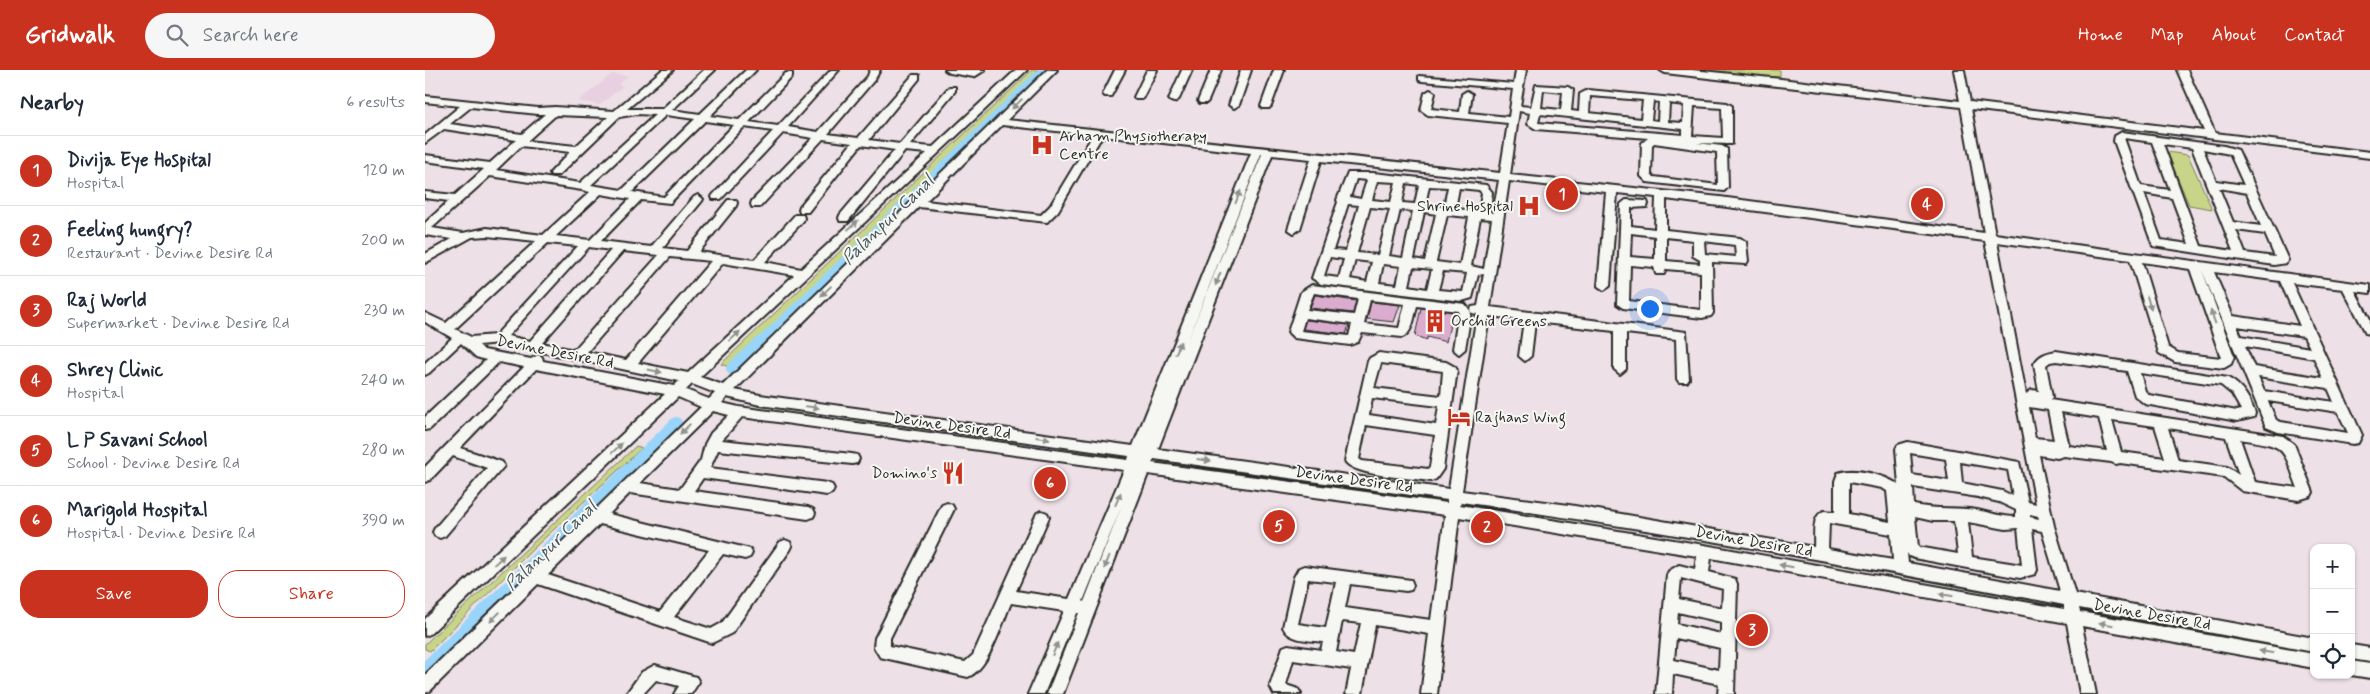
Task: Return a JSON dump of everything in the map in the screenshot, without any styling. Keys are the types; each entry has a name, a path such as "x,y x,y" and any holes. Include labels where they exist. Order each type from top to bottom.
{"street":[{"path":"555,172 616,114 668,70"},
{"path":"582,187 710,70"},
{"path":"625,194 751,70"},
{"path":"756,204 822,134 872,77 875,70"},
{"path":"950,70 974,74 980,70"},
{"path":"425,629 676,391 1022,70"},
{"path":"425,686 1052,70"},
{"path":"1108,94 1120,70"},
{"path":"1139,97 1153,70"},
{"path":"1174,99 1187,70"},
{"path":"1203,102 1216,70"},
{"path":"1234,105 1246,70"},
{"path":"1266,106 1279,70"},
{"path":"1429,694 1455,494 1521,70"},
{"path":"1665,70 1966,105 2172,136 2196,145 2234,152 2281,260 2274,261 2157,243 2119,138 2127,135 2156,139 2172,136 2211,135 2370,155"},
{"path":"1959,70 2020,397 2047,526 2070,600 2088,694"},
{"path":"2182,70 2211,135"},
{"path":"717,197 835,71"},
{"path":"425,158 599,190 666,200 789,75"},
{"path":"756,264 917,77"},
{"path":"1421,78 1518,88"},
{"path":"1430,92 1426,110 1428,112 1464,116 1514,114 1535,110 1568,114 1584,116 1609,106 1648,98 1727,106 1728,142 1688,140 1534,126 1535,110 1539,87 1567,90 1568,114 1568,129"},
{"path":"845,218 952,89"},
{"path":"1584,116 1586,93 1609,106 1654,123 1689,127"},
{"path":"1464,116 1467,94"},
{"path":"1648,98 1654,123 1653,137"},
{"path":"425,99 467,105 616,114 637,111 665,112 781,130 822,134 903,148 934,150"},
{"path":"1654,123 1665,99"},
{"path":"1688,140 1689,102"},
{"path":"425,140 467,105"},
{"path":"1607,132 1609,106"},
{"path":"425,230 555,110"},
{"path":"999,122 1719,201 2370,289"},
{"path":"441,126 579,150"},
{"path":"916,203 1043,219 1054,208 1099,133"},
{"path":"2156,139 2197,250"},
{"path":"1719,189 1651,180 1646,176 1648,142 1653,140 1722,149 1723,184 1719,189 1719,201"},
{"path":"2196,145 2241,256"},
{"path":"1036,694 1073,606 1115,523 1263,151"},
{"path":"1294,229 1317,157"},
{"path":"1402,179 1381,259 1369,291 1353,341 1297,335 1294,332 1307,291 1310,289 1369,291 1402,290 1467,296 1469,269 1479,215 1487,192 1485,188 1479,186 1373,176 1352,175 1342,200 1318,279 1343,283 1369,291 1411,301 1683,334"},
{"path":"1343,283 1373,176"},
{"path":"1402,290 1425,181"},
{"path":"1432,293 1434,265 1445,211 1454,184"},
{"path":"2212,184 2251,190"},
{"path":"1604,286 1612,188"},
{"path":"446,330 544,238 599,190"},
{"path":"2137,190 2177,195"},
{"path":"425,194 458,199"},
{"path":"1660,268 1661,195"},
{"path":"499,339 590,243 639,196"},
{"path":"654,251 698,200"},
{"path":"1342,200 1498,217"},
{"path":"690,255 732,203"},
{"path":"1643,204 1626,203 1623,304 1705,314 1707,310 1706,264 1699,256 1698,237"},
{"path":"2228,225 2270,231"},
{"path":"1623,260 1660,268 1742,261 1740,242 1625,229"},
{"path":"425,230 463,237"},
{"path":"425,259 463,237 470,234 487,232 720,258 803,273"},
{"path":"532,346 620,247"},
{"path":"577,355 668,252"},
{"path":"1326,253 1490,272"},
{"path":"2135,257 2163,350 2175,357 2224,363 2227,361 2227,356 2211,267 2216,253"},
{"path":"628,366 720,258"},
{"path":"2211,267 2228,320 2269,420 2274,426 2353,438 2355,435 2284,277"},
{"path":"2346,285 2370,330"},
{"path":"1300,313 1404,332 1411,301"},
{"path":"1459,349 1465,309"},
{"path":"1525,356 1530,316"},
{"path":"425,317 465,340 425,370"},
{"path":"1682,319 1683,379"},
{"path":"2228,320 2309,332"},
{"path":"1619,369 1620,327"},
{"name":"Devine Desire Rd","path":"465,340 499,339 690,378 724,392 760,400 1569,511 1901,568 2310,644"},
{"name":"Devine Desire Rd","path":"465,340 480,354 676,391 739,412 1453,510 1704,551 2310,660"},
{"path":"2237,340 2319,354"},
{"path":"425,476 548,349"},
{"path":"2020,397 2046,397 2040,364 2046,358 2056,356 2132,367 2224,381 2234,386 2243,396 2249,413 2237,416 2145,399 2139,393 2132,367"},
{"path":"425,425 497,357"},
{"path":"1379,358 1449,368 1452,373 1436,469 1431,475 1359,466 1352,461 1367,392 1374,361 1379,358"},
{"path":"2249,371 2332,384"},
{"path":"1367,392 1447,402"},
{"path":"2259,395 2343,408"},
{"path":"2020,397 2053,406 2278,440 2287,444 2306,492 2298,494 2240,484 2227,472 2126,457 2116,459 2063,450 2056,446 2030,445"},
{"path":"2053,406 2063,450"},
{"path":"683,496 711,455 712,444 716,437 739,412"},
{"path":"2104,413 2116,459"},
{"path":"1361,419 1443,424 1467,421"},
{"path":"2160,422 2173,464"},
{"path":"2231,432 2250,486"},
{"path":"712,444 852,459"},
{"path":"1903,448 1952,454 2014,466 2022,507 2030,570 2020,572 1915,552 1911,547 1906,480 1903,448"},
{"path":"440,532 497,466 450,450"},
{"path":"1952,454 1956,487"},
{"path":"701,472 827,489"},
{"path":"1842,520 1843,477 1847,476 1885,483 1894,488 1901,568"},
{"path":"1906,480 1956,487 2002,497 2022,507 2044,511"},
{"path":"626,488 808,513"},
{"path":"947,509 883,638 882,646 885,652 968,670 978,660 1042,517"},
{"path":"1908,510 1933,515 1975,516 2013,524 2024,522 2047,526"},
{"path":"597,516 745,553"},
{"path":"1821,554 1822,520 1824,517 1898,529"},
{"path":"1960,517 1966,562"},
{"path":"1055,694 1089,608 1115,523"},
{"path":"536,577 713,636 727,628 785,546"},
{"path":"663,620 720,547"},
{"path":"1702,576 1704,551"},
{"path":"1664,694 1666,665 1671,604 1675,572 1679,571 1702,576 1730,584 1726,687 1666,665"},
{"path":"1332,636 1291,630 1291,619 1301,577 1304,572 1406,585"},
{"path":"1327,658 1344,577"},
{"path":"1007,596 1089,608"},
{"path":"1671,604 1730,617"},
{"path":"1337,613 1438,628"},
{"path":"1354,694 1369,618"},
{"path":"1669,629 1728,643"},
{"path":"1293,694 1281,692 1277,686 1285,654 1290,652 1360,663"},
{"path":"2355,653 2370,655"},
{"path":"2355,669 2370,671"},
{"path":"634,694 647,677 655,672 691,682 682,694"}],"shaded area":[{"path":"612,74 628,76 618,85 623,86 600,105 578,101"}],"green space":[{"path":"1032,70 1040,70 729,367 721,364"},
{"path":"1780,70 1780,77 1678,71"},
{"path":"997,119 738,372 735,371"},
{"path":"2167,152 2188,155 2212,209 2189,205"},
{"path":"660,444 664,446 425,681 425,674"},
{"path":"636,446 642,448 536,546 430,651 425,649 425,644"}],"building":[{"path":"1315,295 1356,301 1353,313 1310,308"},
{"path":"1371,302 1400,305 1394,322 1367,319"},
{"name":"Orchid Greens","path":"1421,308 1453,312 1446,342 1427,337 1427,340 1415,336"},
{"path":"1306,320 1349,325 1346,334 1303,329"}],"waterway":[{"name":"Palanpur Canal","path":"758,344 1044,70"},
{"name":"Palanpur Canal","path":"732,369 759,343"},
{"name":"Palanpur Canal","path":"425,668 676,423"}],"place":[{"name":"Arham Physiotherapy Centre","path":"1042,145"},
{"name":"Divija Eye Hospital","path":"1562,194"},
{"name":"Shrey Clinic","path":"1927,204"},
{"name":"Shrine Hospital","path":"1529,206"},
{"name":"Orchid Greens","path":"1435,321"},
{"name":"Rajhans Wing","path":"1459,417"},
{"name":"Domino's","path":"953,473"},
{"name":"Marigold Hospital","path":"1050,483"},
{"name":"L P Savani School","path":"1279,526"},
{"name":"Feeling hungry?","path":"1487,527"},
{"name":"Raj World","path":"1752,630"}]}
